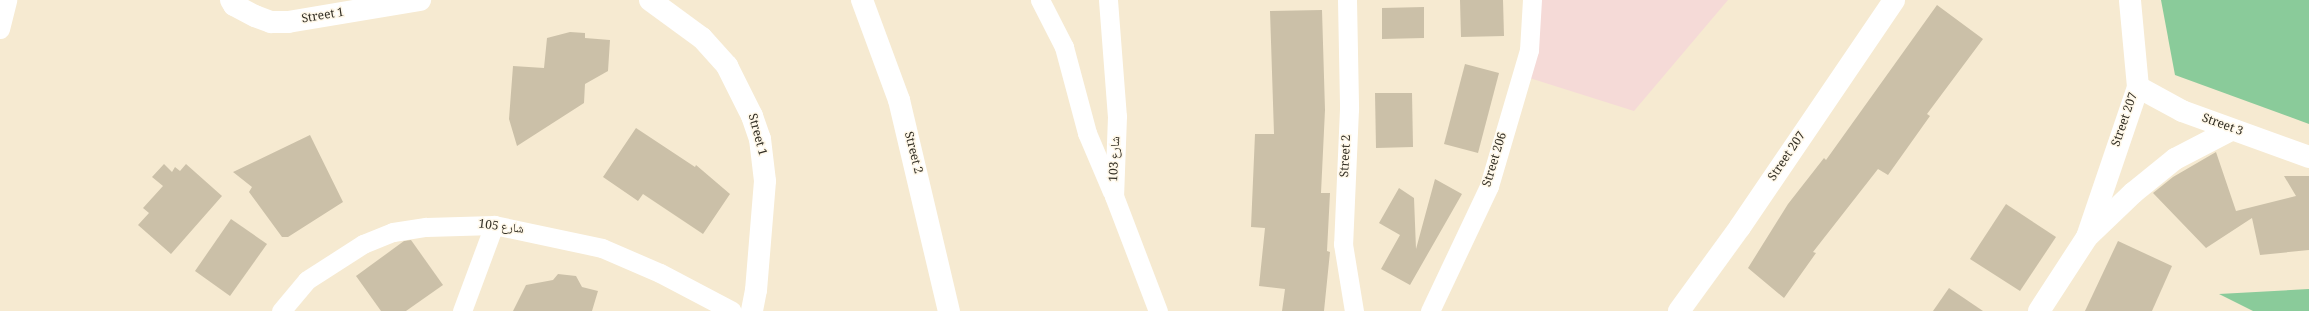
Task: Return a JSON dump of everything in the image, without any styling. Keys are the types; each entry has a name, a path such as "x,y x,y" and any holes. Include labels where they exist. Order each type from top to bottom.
{"street":[{"path":"0,29 7,0"},
{"name":"Street 1","path":"231,0 234,5 255,16 271,22 288,22 420,0"},
{"name":"Street 1","path":"650,0 702,38 727,66 752,116 760,139 765,181 756,290 752,311"},
{"name":"Street 2","path":"862,0 899,100 949,311"},
{"path":"1040,0 1064,47 1087,133 1114,196"},
{"name":"شارع 103","path":"1108,0 1117,116 1114,196 1158,311"},
{"name":"Street 2","path":"1347,0 1349,109 1343,244 1354,311"},
{"name":"Street 206","path":"1430,311 1489,186 1529,50 1532,0"},
{"name":"Street 207","path":"1679,311 1740,227 1894,0"},
{"name":"Street 207","path":"2087,237 2138,88 2130,0"},
{"name":"Street 3","path":"2138,88 2182,111 2309,158"},
{"path":"2039,311 2087,237 2133,193 2175,159 2231,130"},
{"path":"462,311 494,224"},
{"name":"شارع 105","path":"282,311 306,280 363,244 393,232 426,228 494,224 602,248 660,273 732,311"},
{"path":"756,290 761,311"}],"shaded area":[{"path":"1538,0 1728,0 1634,111 1520,75"}],"green space":[{"path":"2161,0 2309,0 2309,124 2175,75"},
{"path":"2309,289 2309,311 2253,311 2219,294"}],"building":[{"path":"1460,0 1503,0 1504,36 1461,37"},
{"path":"1937,5 1983,39 1927,114 1930,116 1888,175 1878,169 1813,252 1816,253 1784,298 1748,268 1788,204 1824,158 1826,160"},
{"path":"1424,7 1424,38 1382,39 1382,8"},
{"path":"1322,10 1325,110 1321,193 1330,193 1327,251 1330,252 1324,311 1282,311 1285,289 1259,286 1265,228 1251,227 1255,134 1274,134 1270,11"},
{"path":"570,32 585,33 585,38 610,40 608,71 585,84 584,103 517,146 509,119 513,66 544,68 547,38"},
{"path":"1465,64 1499,73 1478,153 1444,144"},
{"path":"1375,93 1412,93 1413,147 1376,148"},
{"path":"636,128 695,167 696,165 730,194 703,234 643,194 638,201 603,177"},
{"path":"310,135 343,202 288,237 282,237 249,192 252,187 233,172"},
{"path":"2216,152 2236,211 2296,196 2284,176 2309,176 2309,250 2260,255 2252,218 2206,248 2153,193 2173,177"},
{"path":"164,164 172,172 175,167 180,171 186,164 222,196 171,254 138,225 149,213 143,208 163,186 152,177"},
{"path":"1435,179 1462,194 1410,285 1381,269 1400,235 1379,223 1399,188 1414,198 1416,249"},
{"path":"2006,204 2056,237 2020,291 1970,259"},
{"path":"231,219 267,244 230,296 195,271"},
{"path":"411,240 443,285 406,311 381,311 356,276 404,241"},
{"path":"2118,241 2172,266 2152,311 2085,311"},
{"path":"558,274 576,276 582,287 598,291 592,311 513,311 526,285 553,280"},
{"path":"1949,288 1983,311 1933,311"}]}
